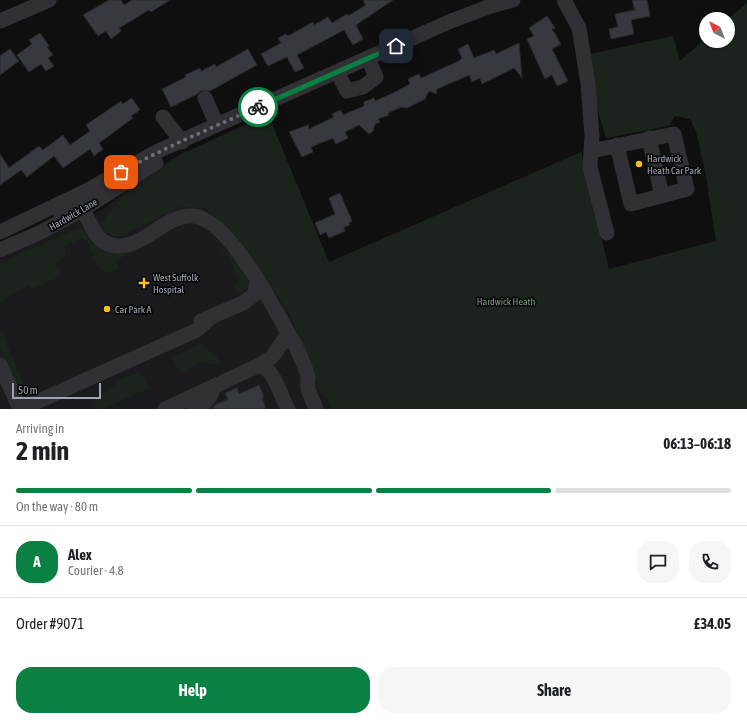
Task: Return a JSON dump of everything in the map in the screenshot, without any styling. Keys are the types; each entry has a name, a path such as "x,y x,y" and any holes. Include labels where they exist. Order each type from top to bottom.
{"street":[{"path":"0,21 49,0"},
{"name":"Hardwick Lane","path":"0,232 84,192 158,151 182,142 451,21 491,6 513,0"},
{"path":"564,0 579,28 588,83 591,151 590,167 607,233"},
{"path":"337,72 347,91 362,87 376,77 368,58"},
{"path":"204,98 217,125"},
{"path":"163,117 182,142"},
{"path":"591,151 617,145 649,138 674,134 687,189 631,204 617,145"},
{"path":"649,138 662,196"},
{"name":"Hardwick Lane","path":"0,250 85,215 127,182 162,159 182,142"},
{"path":"0,237 10,236 71,207 77,206 85,215 96,235 106,242 117,246 128,245 182,217 193,216 202,218 236,247 257,280 296,347 308,378 308,389 316,409"},
{"path":"139,348 176,331 188,322 210,318 243,303 255,294 257,280"},
{"path":"19,407 197,330 210,318"},
{"path":"169,408 260,365 272,357 288,334"},
{"path":"87,371 114,358"},
{"path":"0,365 19,407"},
{"path":"260,365 268,369 288,409"},
{"path":"19,407 62,383"},
{"path":"194,409 206,404 214,386"}],"shaded area":[{"name":"West Suffolk Hospital","path":"186,150 222,198 350,409 0,409 0,258 103,209 152,172"}],"green space":[{"name":"Hardwick Heath","path":"747,3 747,409 332,409 327,397 323,398 288,311 245,252 206,208 181,207 122,236 110,235 100,225 112,208 136,186 184,153 268,114 329,262 581,152 609,269 716,241 705,171 696,132 690,119 675,116 669,126 606,138 596,104 590,54 673,36 680,61 699,44 699,48 735,48 735,13"},
{"path":"81,227 90,237 139,245 139,250 116,260 119,268 106,273 97,266 88,242 82,238 65,246 65,258 56,263 61,276 32,289 28,286 0,302 0,263"},
{"path":"222,249 233,255 252,285 243,292 238,294 233,286 239,282 230,257 226,252 220,252"},
{"path":"0,327 27,393 17,389 13,383 0,349"},
{"path":"202,343 217,356 219,365 202,362 180,373 172,357"},
{"path":"138,372 141,373 149,388 103,409 96,409 93,402 122,379"}],"building":[{"path":"109,0 121,0 124,5 132,0 170,0 151,12 149,10 119,28 121,31 111,39 106,31 98,36 83,15"},
{"path":"363,0 393,0 356,25 363,39 353,45 344,30 297,55 304,68 295,72 287,57 268,66 261,54 281,43 278,38 286,34 288,36 313,22 314,25 328,17 332,23 347,14 348,16 366,5"},
{"path":"632,0 647,0 650,16 631,20 634,34 611,39 609,29 618,27 615,14 635,10"},
{"path":"547,16 555,28 552,29 561,44 552,49 568,81 557,86 552,75 545,79 527,39 534,36 529,28"},
{"path":"40,33 53,55 48,58 54,66 46,71 41,64 29,72 17,55 32,44 29,40"},
{"path":"519,43 522,78 514,68 482,84 480,78 472,82 469,75 437,89 436,94 429,91 425,99 407,108 402,107 388,113 389,115 378,119 380,122 375,124 373,131 369,134 359,125 345,132 348,138 336,144 333,138 311,147 313,152 302,157 289,132 308,125 309,129 334,117 332,114 341,110 343,115 364,106 364,102 374,98 375,101 410,84 408,79 419,74 421,78 459,61 462,58 458,49 468,44 474,58 494,50 496,54"},
{"path":"10,49 19,61 0,75 0,56"},
{"path":"248,49 257,65 210,91 202,90 171,107 162,89 200,68 201,71 215,64 216,67"},
{"path":"132,98 140,110 131,116 133,118 99,143 103,149 94,156 90,149 63,168 54,156 27,177 21,170 0,185 0,154 9,168 39,146 43,150 63,135 70,145 90,131 86,125 121,101 123,104"},
{"path":"340,193 352,221 349,223 350,225 344,227 345,231 329,238 326,232 320,235 315,223 335,214 329,198"},
{"path":"259,385 264,397 262,398 266,409 212,409 215,405 228,399 225,393 237,388 239,394"}],"way so far":[{"path":"121,172 158,151 182,142 258,107"}],"place":[{"name":"Hardwick Heath Car Park","path":"639,164"},
{"name":"West Suffolk Hospital","path":"144,283"},
{"name":"Car Park A","path":"107,309"}],"route":[{"path":"258,107 396,46"}]}
